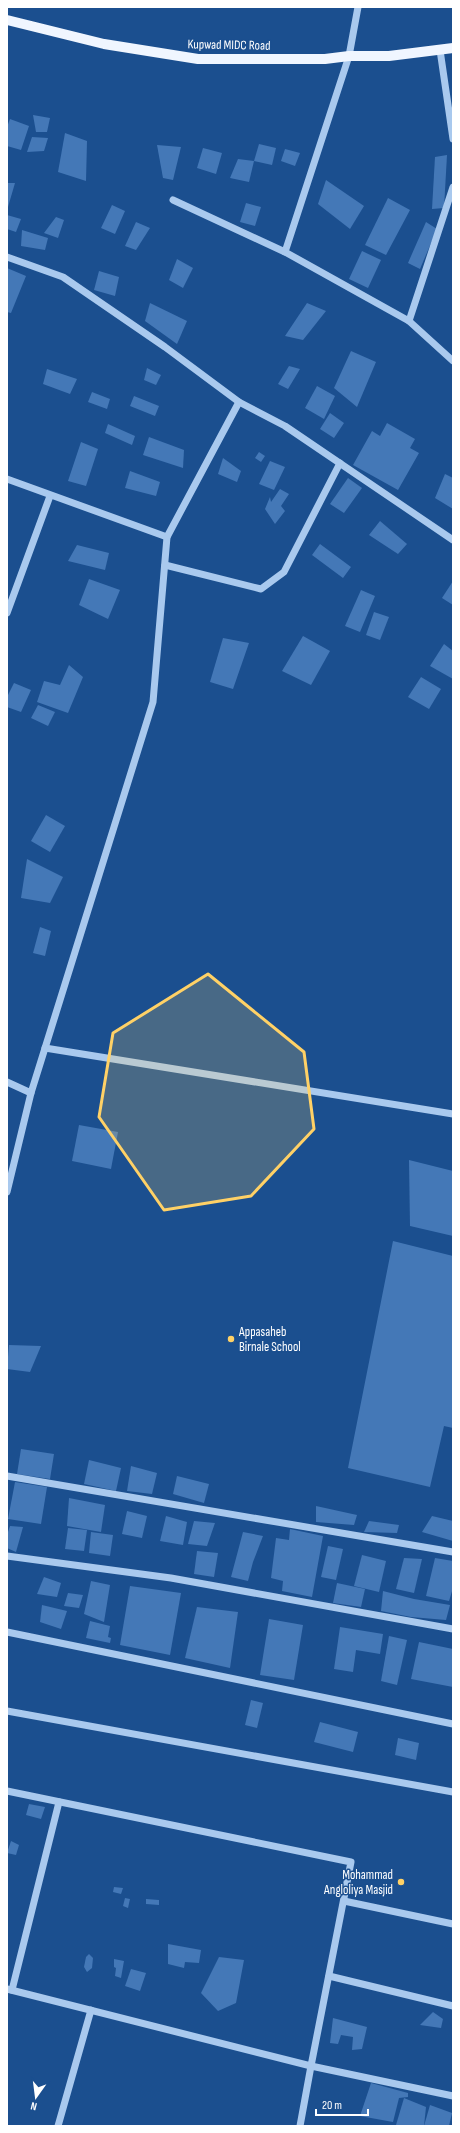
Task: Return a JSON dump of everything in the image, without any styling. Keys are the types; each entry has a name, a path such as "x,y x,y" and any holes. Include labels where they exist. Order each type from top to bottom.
{"main road":[{"name":"Kupwad MIDC Road","path":"7,20 104,44 198,59 325,59 349,56 389,56 453,48"}],"street":[{"path":"285,252 349,56 358,7"},
{"path":"440,50 453,139"},
{"path":"409,321 453,187"},
{"path":"173,200 285,252 409,321 453,361"},
{"path":"7,257 63,277 165,347 238,402 285,426 453,540"},
{"path":"7,1192 30,1093 153,702 167,537 238,402"},
{"path":"165,565 261,589 284,572 340,463"},
{"path":"7,479 50,496 167,537"},
{"path":"7,613 50,496"},
{"path":"45,1048 453,1114"},
{"path":"7,1082 30,1093"},
{"path":"7,1476 453,1552"},
{"path":"7,1556 170,1578 453,1629"},
{"path":"7,1632 453,1724"},
{"path":"7,1711 453,1792"},
{"path":"7,1791 351,1862 300,2126"},
{"path":"59,1802 10,1989 311,2066 453,2096"},
{"path":"344,1901 453,1924"},
{"path":"329,1976 453,2006"},
{"path":"58,2126 91,2010"}],"highlighted area":[{"path":"208,974 304,1052 314,1129 251,1196 164,1210 99,1117 113,1033"}],"building":[{"path":"33,115 50,118 47,132 36,132"},
{"path":"10,119 29,126 21,150 7,146 7,127"},
{"path":"65,133 87,141 86,181 58,172"},
{"path":"32,137 48,138 44,151 27,152"},
{"path":"259,144 276,148 272,165 254,161"},
{"path":"157,145 181,147 173,180 163,178"},
{"path":"203,148 222,153 216,174 197,168"},
{"path":"285,149 300,153 295,166 281,161"},
{"path":"447,155 444,208 432,209 435,157"},
{"path":"238,159 254,161 249,182 230,178"},
{"path":"326,180 364,206 350,229 318,204"},
{"path":"7,183 15,183 8,207 7,206"},
{"path":"388,198 410,210 386,255 365,245"},
{"path":"246,203 261,207 255,226 240,222"},
{"path":"112,205 125,211 115,234 101,228"},
{"path":"7,215 21,219 16,232 7,229"},
{"path":"56,217 64,220 58,238 44,233"},
{"path":"136,222 150,228 136,250 125,246"},
{"path":"426,222 437,229 420,269 408,263"},
{"path":"22,230 48,238 45,250 21,246"},
{"path":"362,251 381,260 368,288 349,279"},
{"path":"177,259 193,268 183,288 169,280"},
{"path":"7,268 26,276 11,313 7,312"},
{"path":"99,271 119,277 115,296 94,290"},
{"path":"150,303 187,321 177,344 145,321"},
{"path":"307,303 326,311 303,340 285,336"},
{"path":"351,351 376,362 357,407 334,388"},
{"path":"289,366 300,369 288,389 278,384"},
{"path":"147,368 161,375 156,385 144,380"},
{"path":"47,369 77,379 70,394 43,384"},
{"path":"317,386 335,396 324,419 305,408"},
{"path":"92,392 110,399 107,409 88,402"},
{"path":"134,396 159,406 155,416 130,406"},
{"path":"330,413 344,423 334,438 320,429"},
{"path":"387,423 415,439 410,448 419,453 398,490 353,465 372,431 380,436"},
{"path":"108,424 135,436 132,445 105,433"},
{"path":"149,437 184,450 183,468 143,455"},
{"path":"81,442 98,449 86,486 68,481"},
{"path":"259,452 265,456 261,462 255,458"},
{"path":"223,458 241,471 237,482 218,474"},
{"path":"270,461 285,467 274,490 259,484"},
{"path":"130,471 160,482 156,496 125,488"},
{"path":"445,474 453,478 453,509 435,498"},
{"path":"348,478 362,488 344,513 330,504"},
{"path":"280,489 289,494 281,506 285,511 275,524 265,509 270,497 271,502"},
{"path":"380,521 407,544 398,554 369,535"},
{"path":"320,544 351,567 343,578 312,555"},
{"path":"77,545 109,553 105,570 68,561"},
{"path":"89,579 120,590 108,619 79,605"},
{"path":"453,581 453,605 442,598"},
{"path":"361,590 375,596 360,632 345,626"},
{"path":"374,612 389,617 380,640 366,635"},
{"path":"303,636 330,651 311,685 282,671"},
{"path":"223,638 249,643 233,689 210,682"},
{"path":"444,644 453,651 453,679 430,666"},
{"path":"69,665 83,677 68,713 37,702 44,681 60,685"},
{"path":"421,677 441,689 429,709 408,697"},
{"path":"14,683 31,690 21,712 7,707 7,697"},
{"path":"38,705 55,712 48,726 31,718"},
{"path":"46,815 65,826 50,852 31,841"},
{"path":"27,859 63,877 50,903 21,898"},
{"path":"40,927 51,931 45,956 33,953"},
{"path":"79,1125 118,1132 111,1169 72,1161"},
{"path":"409,1160 453,1171 453,1236 410,1226"},
{"path":"393,1241 453,1256 453,1428 444,1426 430,1487 348,1468"},
{"path":"9,1345 41,1346 30,1372 7,1369"},
{"path":"21,1449 54,1454 50,1479 17,1474"},
{"path":"89,1460 121,1468 116,1491 84,1484"},
{"path":"131,1466 157,1473 152,1494 127,1491"},
{"path":"177,1476 209,1484 204,1503 173,1494"},
{"path":"15,1482 47,1487 41,1524 8,1519"},
{"path":"69,1498 105,1505 101,1532 67,1526"},
{"path":"316,1506 357,1515 354,1525 316,1522"},
{"path":"127,1511 147,1516 142,1538 122,1534"},
{"path":"166,1516 187,1522 183,1545 160,1541"},
{"path":"432,1516 453,1521 453,1541 422,1532"},
{"path":"194,1521 215,1523 207,1546 188,1544"},
{"path":"369,1521 399,1525 397,1533 364,1532"},
{"path":"10,1526 23,1527 16,1552 7,1548 7,1535"},
{"path":"68,1528 87,1530 84,1551 65,1549"},
{"path":"290,1529 323,1536 312,1597 282,1591 283,1581 271,1578 276,1538 289,1540"},
{"path":"91,1532 113,1535 110,1556 89,1553"},
{"path":"243,1532 263,1536 253,1562 248,1581 231,1577"},
{"path":"328,1546 343,1549 336,1580 321,1577"},
{"path":"197,1551 218,1553 214,1577 194,1574"},
{"path":"362,1555 386,1561 379,1592 354,1586"},
{"path":"404,1558 422,1559 414,1593 396,1589"},
{"path":"435,1558 453,1561 453,1588 449,1601 426,1596"},
{"path":"44,1577 61,1583 57,1597 37,1594"},
{"path":"91,1581 110,1585 104,1622 84,1614"},
{"path":"337,1583 365,1589 361,1607 333,1603"},
{"path":"130,1586 181,1593 170,1655 120,1645"},
{"path":"383,1591 414,1599 450,1605 446,1620 411,1617 381,1611"},
{"path":"68,1593 83,1595 79,1608 64,1606"},
{"path":"42,1605 67,1611 61,1629 40,1622"},
{"path":"197,1607 238,1612 230,1668 185,1658"},
{"path":"269,1619 303,1625 294,1680 260,1675"},
{"path":"90,1621 110,1626 108,1637 111,1638 110,1643 86,1638"},
{"path":"340,1627 383,1634 380,1654 356,1650 353,1672 334,1669"},
{"path":"389,1636 407,1640 397,1685 381,1681"},
{"path":"419,1642 453,1649 453,1687 411,1679"},
{"path":"251,1700 263,1703 257,1728 245,1725"},
{"path":"320,1722 358,1732 353,1752 314,1742"},
{"path":"398,1738 419,1743 416,1760 395,1755"},
{"path":"29,1804 45,1807 41,1819 26,1815"},
{"path":"11,1841 19,1845 16,1855 7,1853"},
{"path":"114,1887 123,1888 121,1894 113,1892"},
{"path":"125,1898 130,1899 128,1908 123,1906"},
{"path":"146,1899 159,1900 159,1905 146,1904"},
{"path":"168,1944 201,1950 199,1963 185,1962 184,1968 168,1964"},
{"path":"89,1954 93,1958 92,1968 87,1972 84,1967 86,1957"},
{"path":"219,1957 244,1960 236,2003 218,2011 201,1993"},
{"path":"114,1959 124,1961 121,1978 115,1976 116,1968 114,1967"},
{"path":"131,1969 146,1973 140,1991 125,1986"},
{"path":"433,2012 443,2019 441,2028 420,2025"},
{"path":"333,2018 367,2027 362,2049 352,2050 353,2037 341,2035 338,2044 330,2043"},
{"path":"371,2083 408,2093 408,2097 399,2098 393,2122 360,2116"},
{"path":"404,2098 426,2107 424,2126 396,2125"},
{"path":"430,2105 452,2113 449,2126 424,2126"}],"place":[{"name":"Appasaheb Birnale School","path":"231,1339"},
{"name":"Mohammad Angloliya Masjid","path":"401,1882"}]}
